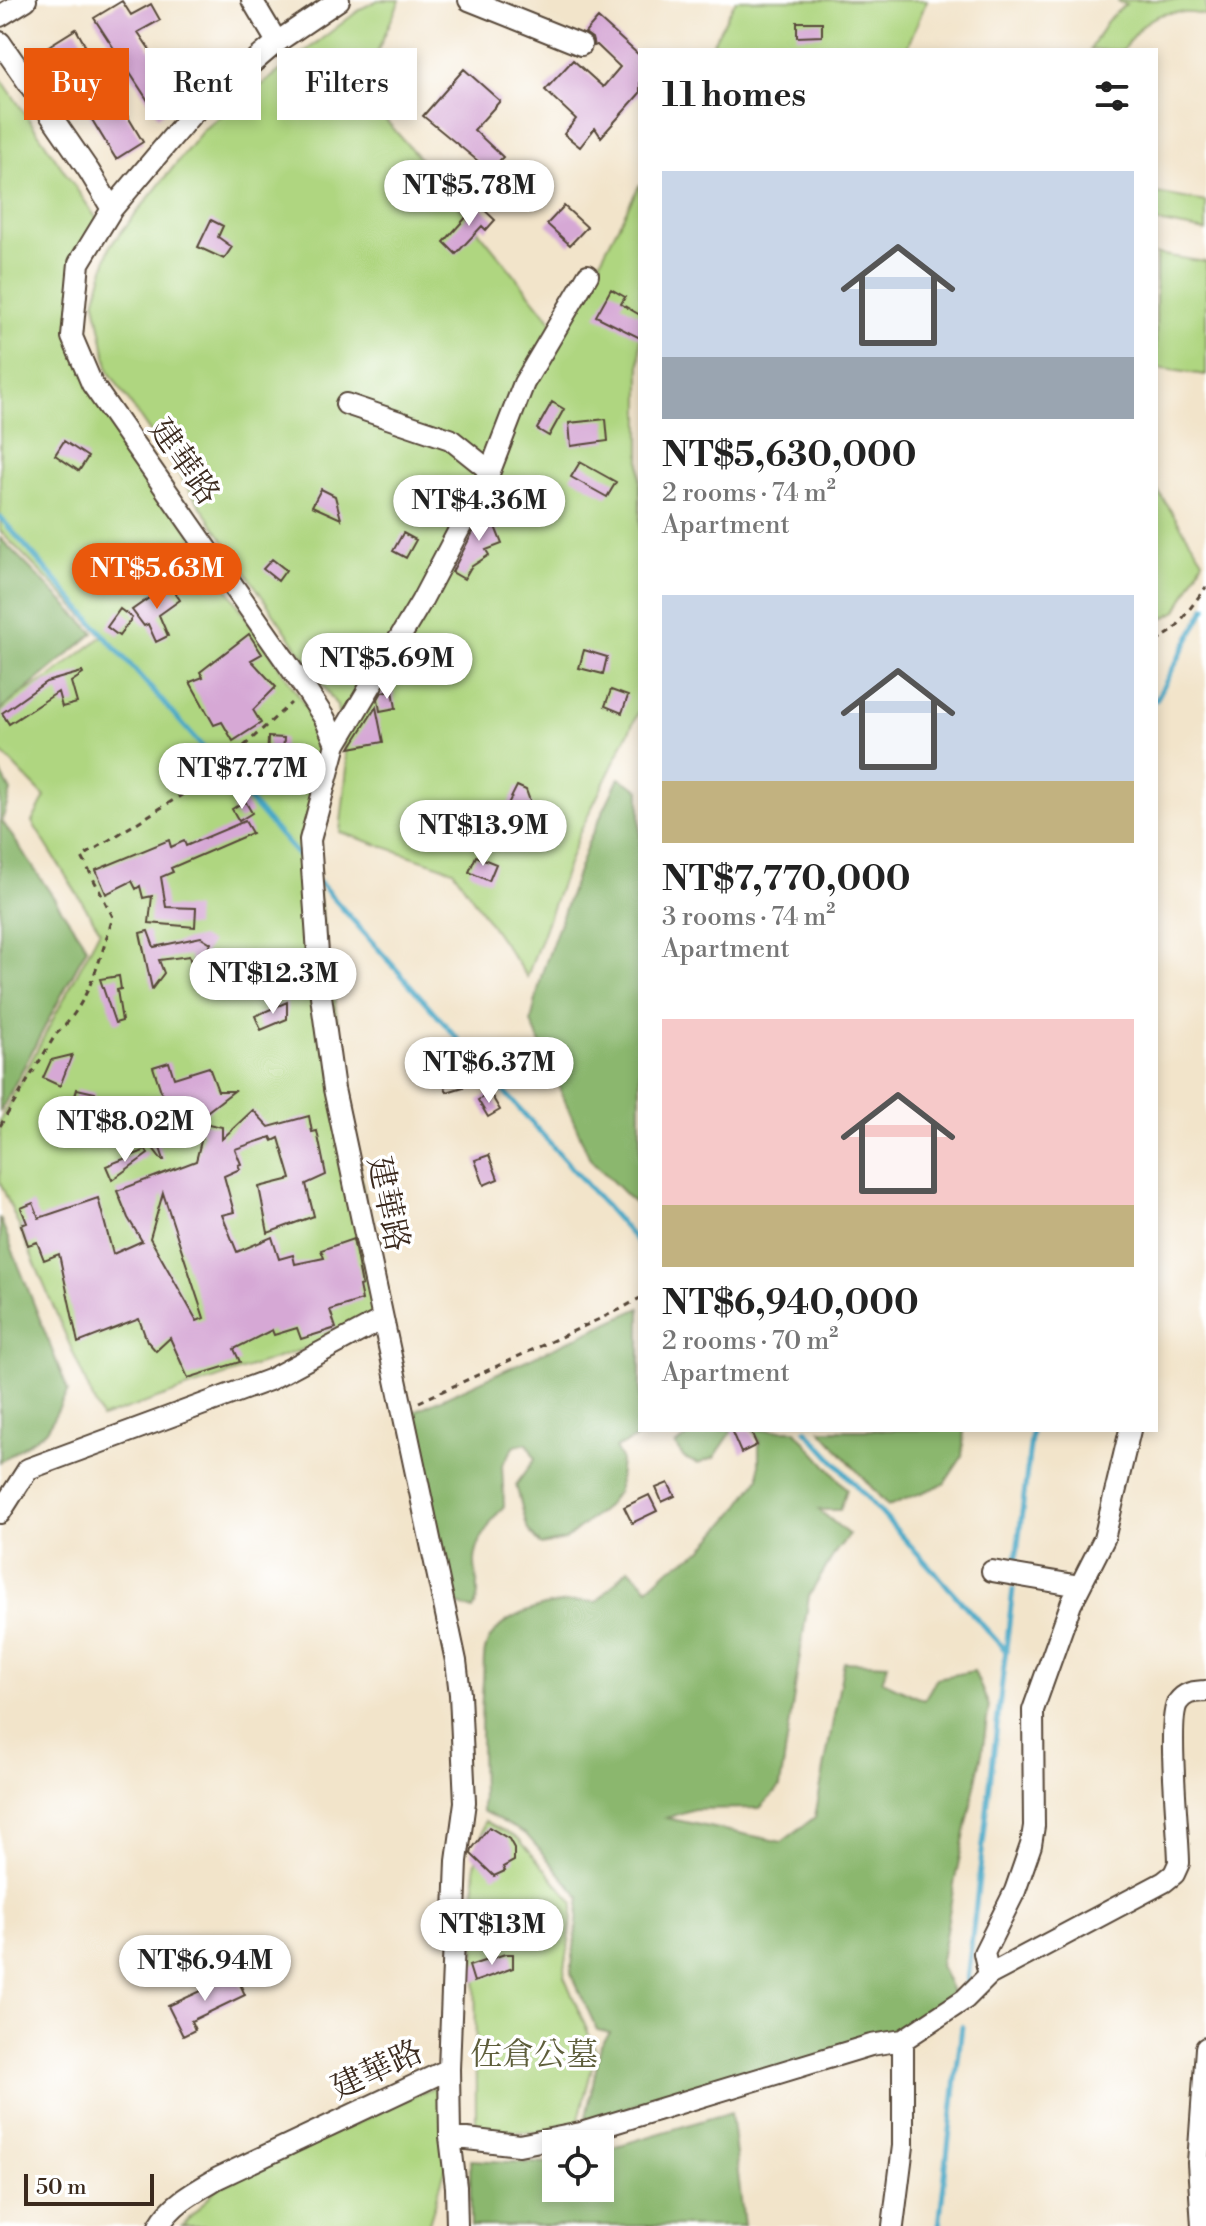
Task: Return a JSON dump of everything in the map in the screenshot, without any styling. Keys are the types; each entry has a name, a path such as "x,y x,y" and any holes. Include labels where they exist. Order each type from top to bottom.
{"street":[{"path":"0,16 26,0"},
{"path":"252,0 277,42"},
{"name":"建華路","path":"159,2226 164,2217 185,2198 218,2178 449,2069 457,1861 465,1802 460,1694 456,1661 334,1089 321,996 310,840 336,744 325,719 306,690 92,384 72,337 79,263 112,209 191,115 277,42 339,0"},
{"path":"469,0 581,45"},
{"path":"0,42 112,209"},
{"path":"336,744 421,602 490,471 524,383 588,275"},
{"path":"346,404 450,439 490,471"},
{"path":"0,1513 28,1469 269,1380 381,1320"},
{"path":"989,1975 984,1953 1015,1891 1031,1845 1034,1826 1033,1710 1080,1586 1104,1539 1130,1432"},
{"path":"992,1571 1080,1586"},
{"path":"450,2137 519,2145 581,2133 871,2045 903,2040 965,1999 989,1975 1174,1874 1179,1863 1173,1727 1177,1704 1188,1693 1206,1691"},
{"path":"893,2226 903,2146 903,2040"},
{"path":"1202,2226 1198,2163 1206,2048"},
{"path":"449,2069 450,2137 457,2226"}],"path":[{"path":"1158,641 1174,630 1206,587"},
{"path":"0,1126 56,1034 68,1024 97,968 113,917 82,857 214,773 306,690"},
{"path":"401,1411 638,1299"}],"green space":[{"path":"378,0 400,0 379,48 310,48 362,8"},
{"path":"736,0 927,0 907,48 710,48"},
{"path":"1206,0 1206,15 1167,13 1148,21 1124,48 1091,48 1108,20 1126,4 1118,2"},
{"path":"277,73 277,120 386,120 562,334 638,188 638,713 579,834 527,977 453,870 340,832 347,768 337,706 109,372 95,302 110,246 204,129 216,120 261,120 261,85"},
{"path":"0,77 24,112 24,120 29,120 99,222 77,298 88,380 323,732 328,755 313,856 383,1322 101,1418 0,1182 0,1120 100,930 32,822 45,797 0,751 0,712 13,699 53,675 103,636 0,531"},
{"path":"1158,193 1206,202 1206,231 1158,222"},
{"path":"1158,254 1206,262 1206,375 1158,368"},
{"path":"1158,491 1203,560 1177,611 1158,621"},
{"path":"0,538 94,633 0,711"},
{"path":"0,771 11,791 2,821 87,947 0,1112"},
{"path":"619,778 638,789 638,1207 590,1159 531,1022 542,973 588,843"},
{"path":"0,1218 68,1391 47,1430 0,1462"},
{"path":"638,1309 638,1432 651,1432 615,1448 621,1459 618,1491 607,1506 565,1540 541,1545 528,1530 516,1485 535,1459 527,1443 515,1446 502,1465 504,1506 485,1532 476,1554 478,1592 473,1610 457,1604 444,1571 408,1414"},
{"path":"695,1432 732,1432 714,1458 698,1464 684,1458 675,1445"},
{"path":"754,1432 797,1432 847,1489 840,1510 819,1510 849,1535 809,1596 780,1787 760,1808 694,1809 666,1818 782,1842 815,1817 844,1662 888,1664 882,1681 924,1700 937,1678 974,1671 989,1706 940,1966 952,1992 929,2016 888,2039 692,2093 655,2098 585,2122 601,2045 610,2033 597,2030 571,1973 580,1897 526,1834 482,1811 481,1713 485,1650 502,1625 516,1616 567,1602 597,1602 629,1568 648,1588 669,1569 702,1550 759,1478 759,1441"},
{"path":"823,1432 964,1432 962,1457 944,1484 888,1506"},
{"name":"佐倉公墓","path":"485,1821 519,1839 574,1903 564,1976 596,2051 576,2130 542,2130 542,2133 476,2129 475,1866"},
{"name":"佐倉公墓","path":"440,2084 453,2144 428,2226 182,2226 216,2189"},
{"path":"731,2112 744,2226 471,2226 470,2160 542,2163 542,2202 614,2202 614,2147"}],"building":[{"path":"122,1 131,15 151,4 160,20 138,32 149,48 145,48 145,96 129,72 129,48 114,48 94,18"},
{"path":"598,18 638,54 638,95 601,137 595,128 580,147 564,134 576,119 545,90 573,60 603,87 620,67 597,45 594,46 592,38 585,33"},
{"path":"797,22 822,22 822,36 797,37"},
{"path":"76,29 86,47 48,48"},
{"path":"464,69 500,101 474,130 503,157 490,171 423,116"},
{"path":"129,119 143,142 116,159 92,120"},
{"path":"478,204 495,220 486,230 482,226 456,254 444,242"},
{"path":"564,206 587,227 570,245 547,224"},
{"path":"211,220 223,226 218,237 232,247 224,259 198,247"},
{"path":"611,289 625,297 621,304 638,314 638,337 596,316"},
{"path":"552,402 564,409 549,436 537,429"},
{"path":"606,419 608,441 571,446 569,423"},
{"path":"64,441 88,457 79,471 55,455"},
{"path":"580,462 616,482 607,497 571,477"},
{"path":"321,489 335,496 341,519 312,506"},
{"path":"487,505 497,511 492,519 502,544 486,550 489,555 471,567 464,579 452,572"},
{"path":"403,533 416,540 406,558 393,551"},
{"path":"272,559 286,570 278,581 263,569"},
{"path":"169,584 180,600 159,615 168,636 156,642 148,624 144,626 132,610"},
{"path":"120,609 132,618 119,636 107,627"},
{"path":"249,634 262,654 251,660 276,687 253,710 261,723 233,741 222,722 214,725 190,682 203,677 200,672"},
{"path":"584,650 607,657 603,674 579,668"},
{"path":"82,672 71,682 77,703 62,707 58,692 9,724 2,713 46,682"},
{"path":"393,690 396,708 380,711 378,699 382,692"},
{"path":"611,690 628,696 622,713 605,706"},
{"path":"376,707 383,742 350,748"},
{"path":"268,737 284,738 282,767 267,766"},
{"path":"517,786 526,790 535,815 509,825 504,812"},
{"path":"245,801 252,813 239,821 232,809"},
{"path":"245,821 252,833 171,868 173,872 161,877 166,907 196,908 195,927 149,923 152,896 143,898 140,886 136,889 132,881 106,894 96,870 169,840 171,847 184,841 186,846"},
{"path":"476,856 496,864 489,881 469,872"},
{"path":"148,931 154,947 201,937 211,943 194,972 189,956 159,960 164,973 152,989 140,933"},
{"path":"235,958 243,981 225,988 217,964"},
{"path":"119,976 121,989 117,990 122,1021 115,1023 100,979"},
{"path":"287,1002 287,1019 261,1030 255,1016"},
{"path":"72,1055 60,1086 43,1078 51,1060"},
{"path":"169,1062 174,1078 209,1067 218,1091 234,1091 195,1121 222,1127 222,1139 253,1110 269,1127 309,1116 312,1132 317,1131 326,1175 306,1184 314,1216 268,1233 259,1187 291,1179 279,1138 273,1141 271,1137 235,1149 240,1169 224,1176 234,1212 222,1215 237,1252 272,1237 279,1259 293,1255 295,1264 324,1258 321,1250 353,1239 362,1300 330,1310 336,1328 301,1339 297,1328 274,1335 272,1330 234,1349 240,1362 188,1378 170,1338 156,1351 147,1341 139,1319 78,1343 59,1254 44,1260 37,1242 28,1245 21,1225 27,1223 21,1208 33,1203 39,1218 98,1198 113,1254 142,1241 117,1191 196,1161 203,1133 190,1117 172,1124 153,1067","holes":["163,1193 204,1318 197,1321 150,1238"]},
{"path":"455,1064 463,1087 447,1092 439,1070"},
{"path":"77,1089 95,1093 91,1108 95,1107 107,1139 70,1113"},
{"path":"490,1093 500,1110 488,1117 478,1100"},
{"path":"151,1121 164,1160 136,1126"},
{"path":"146,1150 148,1154 112,1180 106,1166"},
{"path":"489,1155 498,1179 484,1185 475,1160"},
{"path":"732,1432 751,1432 757,1445 741,1453"},
{"path":"668,1483 675,1496 662,1502 656,1488"},
{"path":"649,1495 657,1511 632,1523 624,1507"},
{"path":"489,1827 509,1839 514,1848 514,1861 503,1867 505,1871 494,1876 471,1854"},
{"path":"513,1954 513,1968 474,1982 469,1966"},
{"path":"236,1975 245,1995 191,2021 195,2030 183,2036 168,2006"}],"waterway":[{"path":"0,517 303,861"},
{"path":"1158,696 1206,607"},
{"path":"320,883 638,1243"},
{"path":"808,1432 1006,1651"},
{"path":"1016,1561 1032,1432"},
{"path":"966,1989 1013,1589"},
{"path":"939,2226 962,2026"}]}
